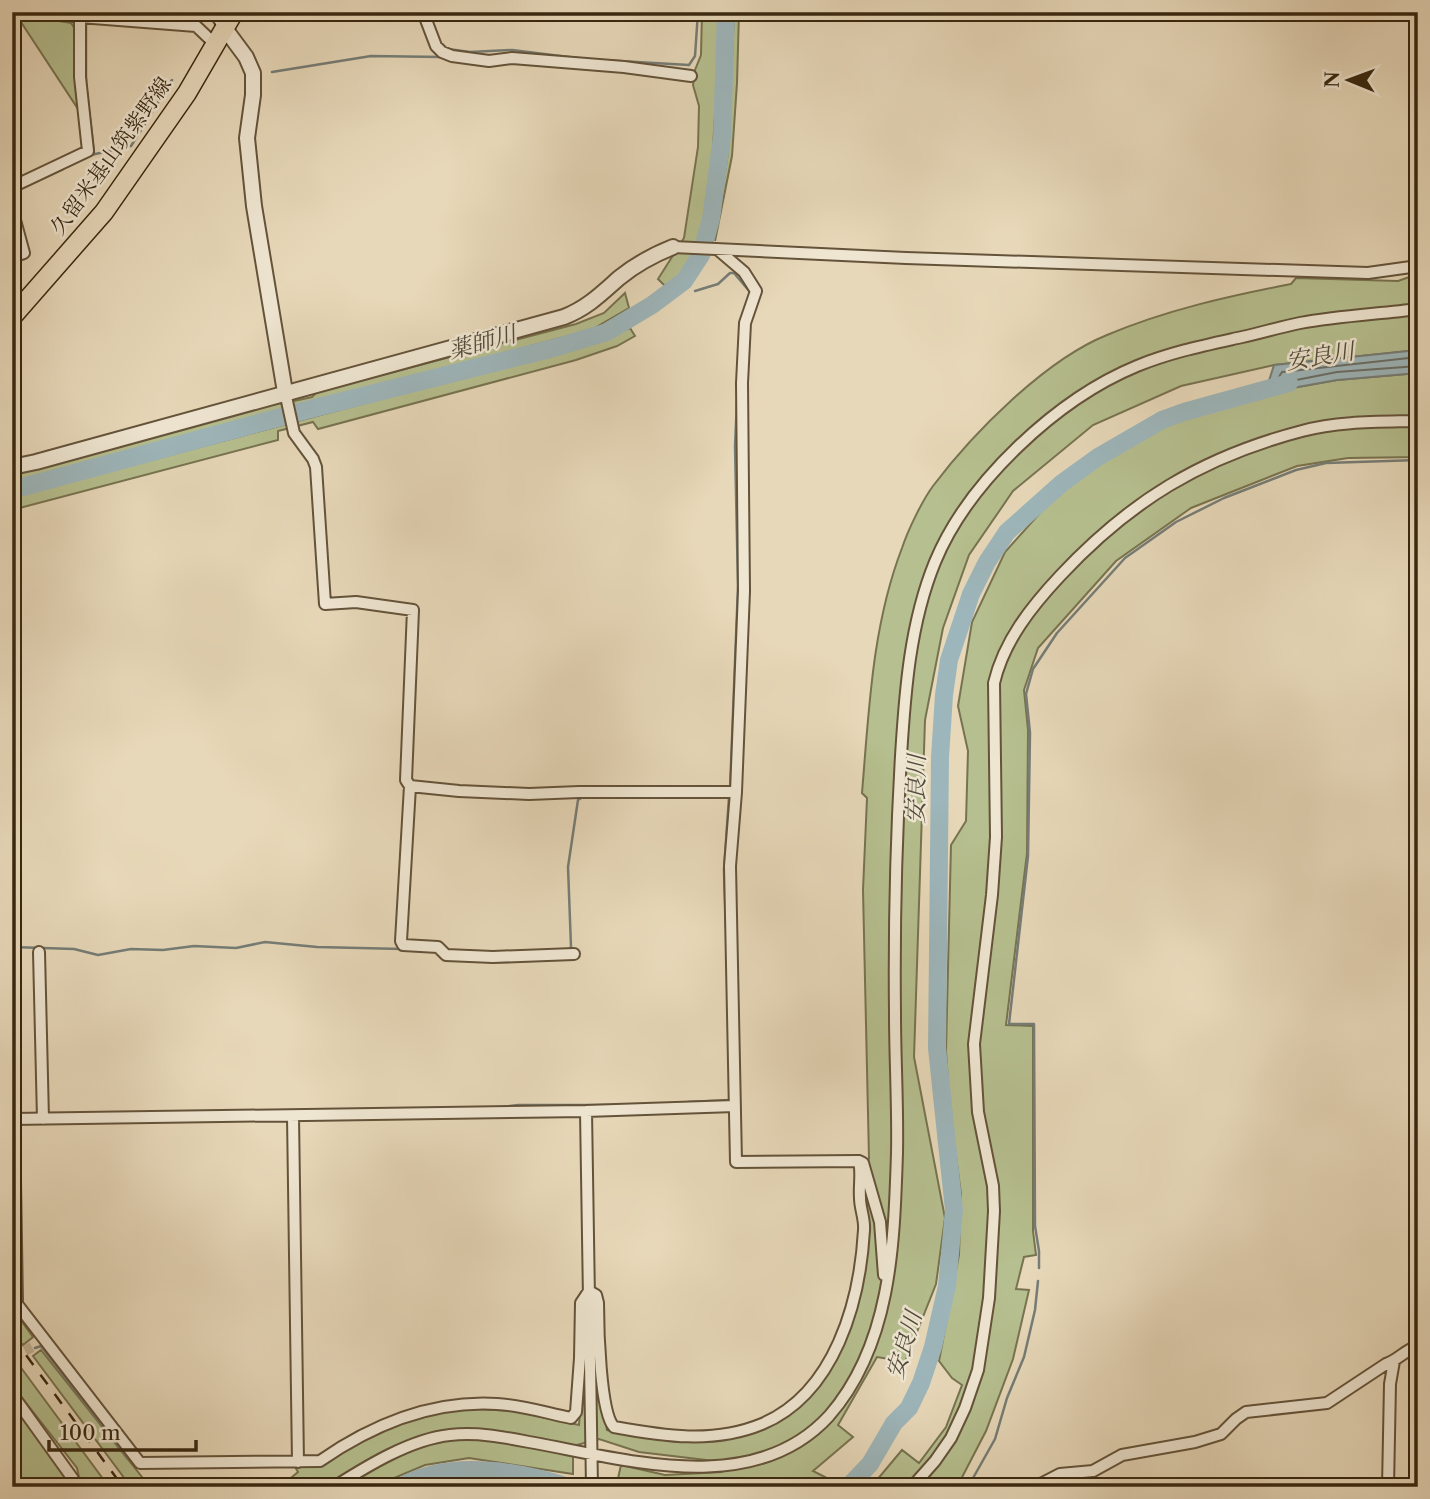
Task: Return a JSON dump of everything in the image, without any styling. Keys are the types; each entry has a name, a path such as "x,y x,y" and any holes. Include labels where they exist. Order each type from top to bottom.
{"main road":[{"name":"久留米基山筑紫野線","path":"12,317 104,212 187,93 234,12"}],"street":[{"path":"53,12 80,17 196,26 221,38 246,57 253,74 247,138 254,206 293,433 316,467 326,604 356,602 413,610 406,780 410,786 401,941 403,945 493,957 574,954"},
{"path":"214,12 221,38"},
{"path":"423,12 436,46 447,54 489,61 512,58 624,66 691,76"},
{"path":"12,187 89,151 80,77 80,17"},
{"path":"12,209 24,253 12,257"},
{"path":"12,467 564,317 597,299 640,263 673,247 1368,273 1418,267"},
{"path":"714,249 744,272 756,291 745,323 742,383 744,591 731,792 736,1162 863,1163 880,1222 885,1290"},
{"path":"334,1487 380,1458 448,1435 491,1435 666,1467 708,1469 762,1461 789,1448 821,1424 850,1388 864,1360 877,1326 893,1250 898,1128 896,912 904,720 910,657 919,612 934,565 950,531 989,478 1026,440 1086,391 1110,378 1161,357 1214,342 1301,323 1418,309"},
{"path":"912,1487 951,1438 965,1408 978,1370 989,1298 993,1186 978,1112 974,1044 992,895 996,837 994,683 1003,655 1013,634 1044,593 1085,548 1132,509 1182,476 1211,462 1303,431 1345,424 1418,421"},
{"path":"410,786 529,794 731,792"},
{"path":"39,952 43,1119"},
{"path":"589,1291 581,1303 576,1412 571,1418 527,1407 497,1404 454,1405 405,1416 343,1445 320,1461 139,1463 17,1304 13,1119 586,1111 735,1106"},
{"path":"586,1111 592,1487"},
{"path":"293,1116 298,1462"},
{"path":"589,1291 596,1295 598,1303 601,1371 607,1415 614,1427 675,1436 707,1437 761,1424 801,1398 820,1377 844,1331 856,1291 864,1230 860,1206 859,1161"},
{"path":"32,1347 44,1340"},
{"path":"1035,1487 1060,1474 1093,1471 1122,1455 1195,1442 1221,1434 1246,1412 1327,1404 1385,1364 1418,1346"},
{"path":"1388,1487 1390,1384 1394,1361"},
{"path":"12,1394 73,1479 73,1487"}],"green space":[{"path":"148,12 202,12 201,21 149,17"},
{"path":"702,12 719,12 708,204 696,247 686,266 673,284 664,285 658,279 684,238 698,147 699,106 693,85 701,55"},
{"path":"734,12 739,12 732,156 715,241 728,152"},
{"path":"17,16 71,23 75,29 80,112"},
{"path":"1418,274 1418,350 1274,365 1181,386 1093,425 1013,491 969,555 943,628 925,720 914,1057 945,1218 936,1284 901,1372 895,1360 877,1357 838,1425 853,1437 813,1471 825,1477 813,1487 638,1487 617,1483 621,1465 665,1475 721,1472 714,1461 639,1452 599,1439 573,1446 573,1474 469,1458 425,1465 373,1487 280,1487 298,1472 295,1467 322,1466 364,1439 411,1416 458,1408 516,1411 579,1425 585,1347 595,1348 607,1430 686,1442 715,1440 762,1427 806,1401 836,1358 856,1309 862,1193 869,1158 863,890 867,798 862,793 873,669 884,608 902,548 920,507 949,465 989,422 1035,380 1083,346 1152,318 1291,284 1296,278 1398,281"},
{"path":"625,293 629,308 591,330 12,483 12,474 278,402 281,404 312,397 317,392 576,324 604,313"},
{"path":"630,328 635,336 617,346 576,360 318,429 313,422 278,431 278,440 12,510 12,497 592,343"},
{"path":"1418,373 1418,457 1348,458 1297,466 1191,508 1116,561 1038,648 1024,690 1028,730 1027,853 1006,1025 1033,1026 1033,1231 1036,1255 1024,1257 1016,1289 1029,1290 1013,1359 986,1431 957,1487 871,1487 902,1450 919,1463 946,1427 962,1385 952,1378 939,1361 959,1255 961,1194 950,1111 946,1051 951,845 966,821 968,751 958,706 972,622 1005,552 1066,484 1172,421 1265,393 1337,380"},
{"path":"12,1308 33,1337 23,1345 12,1331"},
{"path":"41,1350 150,1487 131,1487 33,1356"},
{"path":"19,1365 109,1487 81,1487 77,1468 12,1385 12,1368"},
{"path":"12,1402 69,1481 69,1487 12,1487"}],"water":[{"path":"1418,350 1418,373 1337,380 1265,393 1274,365"}],"waterway":[{"path":"12,12 19,12"},
{"path":"26,12 72,22"},
{"path":"448,49 470,52 512,50 585,59 689,65 695,56 698,12"},
{"name":"薬師川","path":"12,490 311,409 554,348 607,332 652,305 684,281 701,255 711,219 722,137 726,12"},
{"path":"86,21 86,84 94,153"},
{"path":"272,72 371,56 442,57"},
{"path":"91,155 131,146 172,80"},
{"path":"12,193 63,169"},
{"path":"12,196 15,205"},
{"path":"695,291 718,284 730,273 734,273 750,292"},
{"name":"安良川","path":"848,1487 870,1464 894,1423 909,1408 933,1347 947,1286 954,1210 937,1048 940,757 949,660 971,594 987,562 1007,532 1062,483 1098,457 1162,420 1289,383"},
{"path":"730,790 738,586 735,446 737,401"},
{"path":"1039,1268 1035,1226 1034,1024 1009,1024 1028,856 1030,733 1026,694 1033,669 1057,633 1125,558 1176,522 1224,498 1296,470 1326,463 1418,460"},
{"path":"569,950 568,867 578,800 583,797"},
{"path":"726,928 724,870 729,797"},
{"path":"12,947 74,949 98,955 131,949 163,950 194,946 236,948 265,942 317,947 402,949"},
{"path":"688,1102 730,1100"},
{"path":"502,1107 618,1105"},
{"path":"968,1487 995,1439 1007,1398 1024,1357 1035,1310 1038,1281"},
{"path":"35,1348 41,1346 127,1458"},
{"name":"安良川","path":"400,1487 420,1478 462,1470 528,1476 569,1487"}],"tunnel":[{"path":"12,1358 32,1347"}],"railway":[{"path":"12,1336 123,1487"}]}
